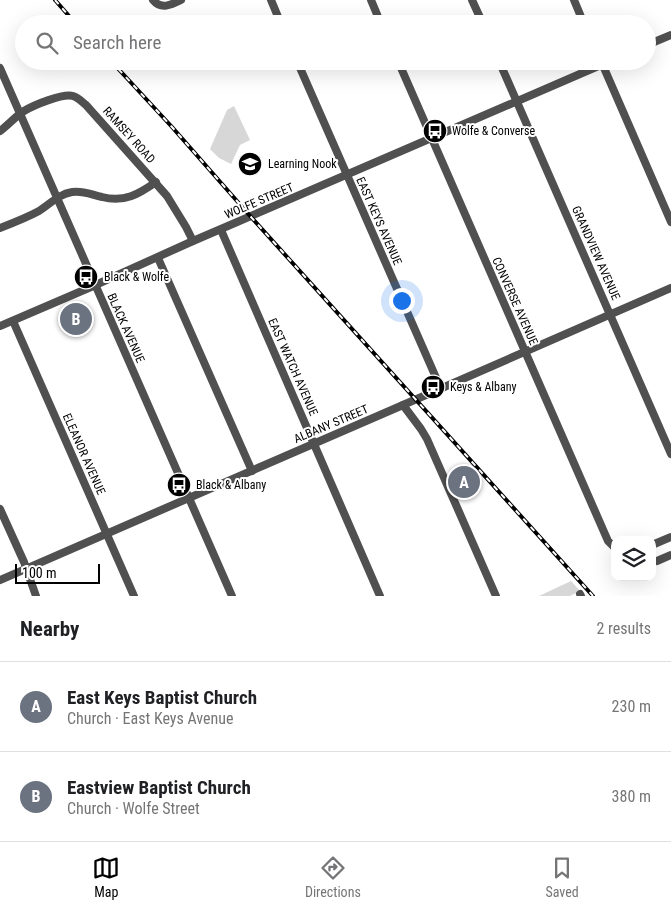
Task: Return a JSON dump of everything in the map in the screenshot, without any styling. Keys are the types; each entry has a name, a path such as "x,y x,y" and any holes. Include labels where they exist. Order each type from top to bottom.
{"street":[{"path":"153,0 157,5 161,6 181,0"},
{"path":"270,0 277,15"},
{"path":"371,0 378,15"},
{"path":"472,0 479,15"},
{"path":"574,0 580,15"},
{"path":"656,41 671,35"},
{"name":"BLACK AVENUE","path":"0,68 232,596"},
{"name":"EAST KEYS AVENUE","path":"301,70 441,389"},
{"name":"CONVERSE AVENUE","path":"402,70 608,541 611,544"},
{"name":"GRANDVIEW AVENUE","path":"503,70 671,454"},
{"name":"WOLFE STREET","path":"0,326 587,70"},
{"path":"607,70 671,222"},
{"name":"RAMSEY ROAD","path":"0,131 25,111 58,97 66,95 79,98 156,182 178,211 193,241"},
{"path":"0,228 38,211 68,193 82,192 122,199 137,194 156,182"},
{"name":"EAST WATCH AVENUE","path":"221,230 380,596"},
{"path":"158,258 252,471"},
{"name":"ALBANY STREET","path":"0,580 671,288"},
{"name":"ELEANOR AVENUE","path":"13,320 134,596"},
{"path":"403,405 427,439 496,596"},
{"path":"0,509 36,596"},
{"path":"656,543 671,537"},
{"path":"657,561 671,555"}],"shaded area":[{"path":"234,106 250,140 240,145 231,164 219,158 210,149 227,110"},
{"path":"571,581 580,591 570,596 539,596"}],"railway":[{"path":"55,0 68,15"},
{"path":"119,70 593,596"}],"place":[{"name":"Wolfe & Converse","path":"435,131"},
{"name":"Learning Nook","path":"250,164"},
{"name":"Black & Wolfe","path":"86,277"},
{"name":"Eastview Baptist Church","path":"76,319"},
{"name":"Keys & Albany","path":"433,387"},
{"name":"East Keys Baptist Church","path":"464,482"},
{"name":"Black & Albany","path":"179,485"}]}
